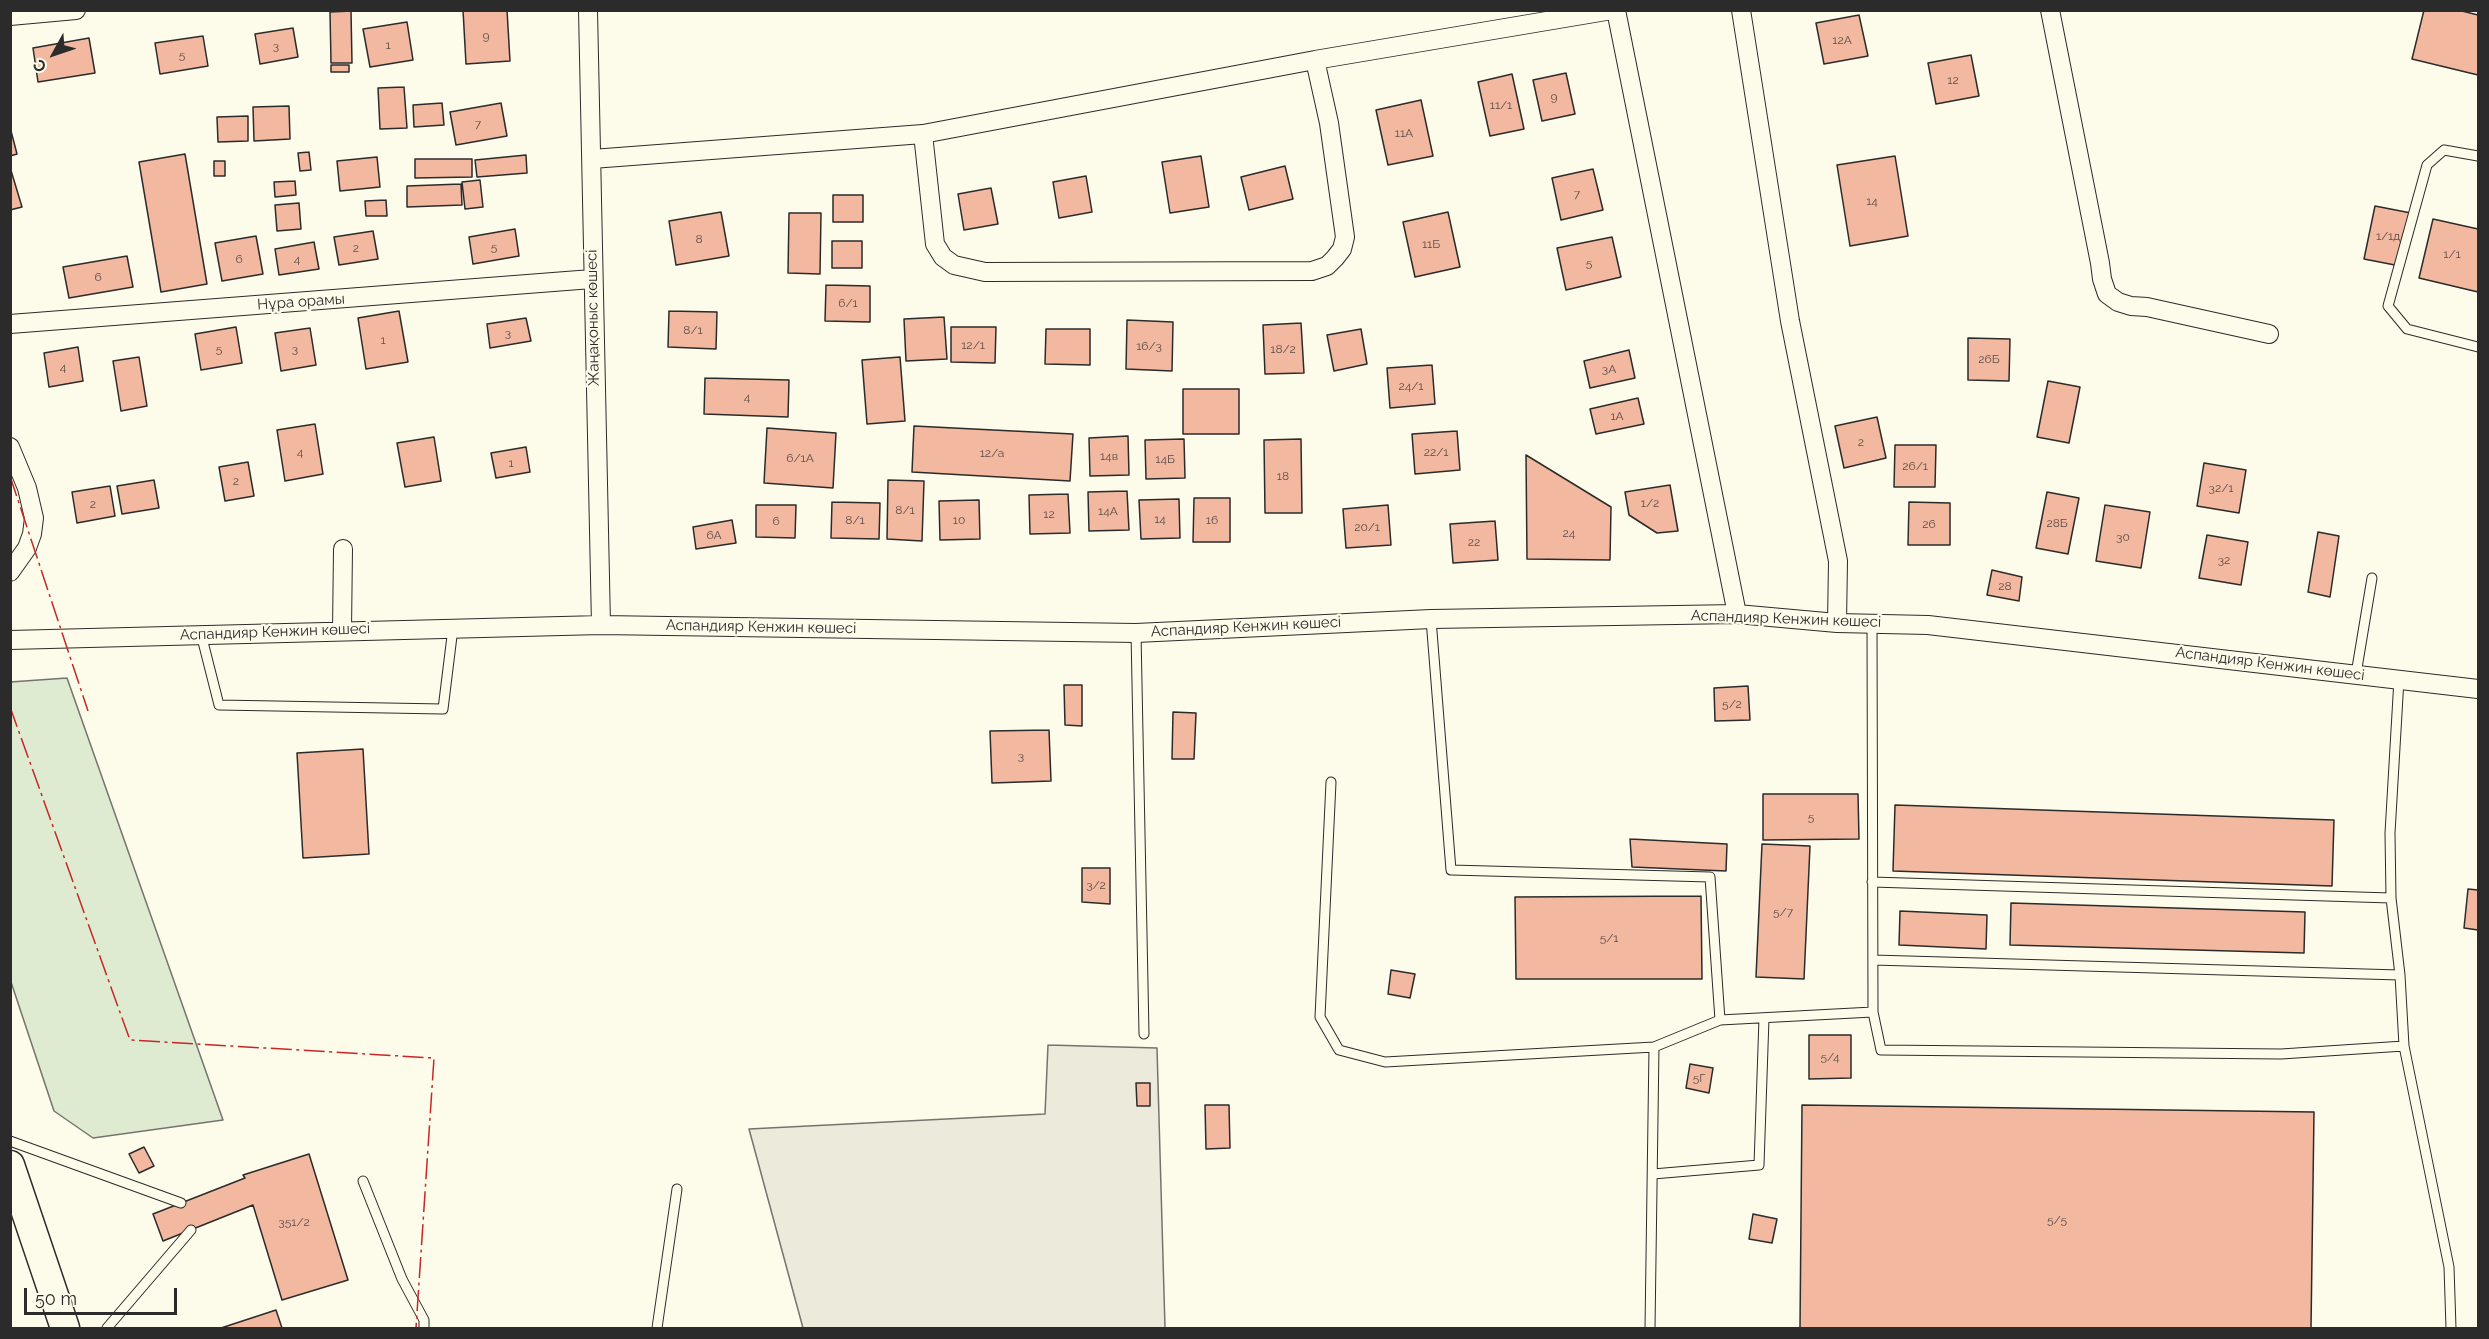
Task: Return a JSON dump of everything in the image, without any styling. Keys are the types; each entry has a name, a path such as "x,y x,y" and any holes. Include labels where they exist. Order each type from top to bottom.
{"main road":[{"path":"10,1165 65,1329"}],"street":[{"path":"10,16 75,10"},
{"name":"Жаңақоныс көшесі","path":"588,10 601,625"},
{"path":"592,159 923,134 1315,60 1614,10 1737,614"},
{"path":"1741,10 1790,321 1838,561 1837,623"},
{"path":"2050,10 2102,279 2107,294 2118,302 2131,306 2147,307 2269,333"},
{"path":"923,134 935,244 943,257 954,266 985,272 1312,272 1327,266 1335,258 1342,249 1345,237 1329,123 1315,60"},
{"name":"Нұра орамы","path":"10,324 592,279"},
{"path":"10,447 27,488 33,518 32,534 27,548 10,572"},
{"path":"342,630 343,549"},
{"name":"Аспандияр Кенжин көшесі","path":"10,640 601,625 1136,633 1431,619 1737,614 1837,623 1928,625 2478,689"}],"lane":[{"path":"2478,156 2444,150 2427,165 2388,306 2407,329 2478,347"},
{"path":"2356,674 2372,579"},
{"path":"1431,619 1451,870 1710,877 1720,1020"},
{"path":"1872,623 1872,1012 1881,1050 2281,1054 2404,1046"},
{"path":"201,634 219,705 443,709 453,627"},
{"path":"1136,633 1143,1034"},
{"path":"2399,679 2390,833 2391,898 2400,975 2404,1046 2449,1267 2451,1329"},
{"path":"1331,782 1320,1017 1339,1050 1385,1062 1654,1047 1720,1020 1872,1012"},
{"path":"1872,882 2391,898"},
{"path":"1873,960 2400,975"},
{"path":"1653,1174 1759,1165 1764,1018"},
{"path":"1650,1329 1654,1047"},
{"path":"10,1141 182,1203"},
{"path":"363,1181 402,1279 424,1320 424,1329"},
{"path":"657,1329 677,1189"},
{"path":"107,1329 191,1230"}],"green space":[{"path":"67,678 223,1120 93,1138 54,1111 11,982 10,682"}],"shaded area":[{"path":"1048,1045 1157,1048 1165,1328 803,1328 749,1129 1045,1114"}],"building":[{"path":"463,10 507,10 510,61 466,64"},
{"path":"2424,10 2458,10 2478,15 2478,75 2412,59"},
{"path":"351,11 352,63 331,63 330,12"},
{"path":"1859,15 1868,56 1824,64 1816,23"},
{"path":"407,22 413,60 370,67 363,29"},
{"path":"293,28 298,57 260,64 255,34"},
{"path":"203,36 208,66 160,74 155,43"},
{"path":"89,38 95,73 38,82 33,48"},
{"path":"1971,55 1979,96 1936,104 1928,63"},
{"path":"331,65 349,65 349,72 331,72"},
{"path":"1566,73 1575,114 1542,121 1533,80"},
{"path":"1512,74 1524,129 1490,136 1478,82"},
{"path":"404,87 407,128 380,129 378,88"},
{"path":"1421,100 1433,156 1388,165 1376,110"},
{"path":"442,103 444,125 414,127 413,105"},
{"path":"501,103 507,136 456,145 450,112"},
{"path":"289,106 290,139 254,141 253,107"},
{"path":"248,116 248,141 218,142 217,117"},
{"path":"10,127 17,154 10,156"},
{"path":"309,152 311,170 300,171 298,153"},
{"path":"185,154 207,284 161,292 139,162"},
{"path":"526,155 527,173 477,177 475,160"},
{"path":"1201,156 1209,207 1170,213 1162,162"},
{"path":"1895,156 1908,236 1850,246 1837,165"},
{"path":"377,157 380,187 340,191 337,161"},
{"path":"415,159 472,159 472,177 415,178"},
{"path":"214,161 225,161 225,176 214,176"},
{"path":"1285,166 1293,199 1249,210 1241,177"},
{"path":"10,167 22,207 10,210"},
{"path":"1593,169 1603,210 1561,220 1552,178"},
{"path":"1086,176 1092,212 1059,218 1053,182"},
{"path":"480,180 483,207 465,209 462,182"},
{"path":"295,181 296,195 275,197 274,182"},
{"path":"461,184 462,205 407,207 407,186"},
{"path":"991,188 998,224 964,230 958,194"},
{"path":"833,195 863,195 863,222 833,222"},
{"path":"386,200 387,216 366,216 365,201"},
{"path":"299,203 301,229 277,231 275,205"},
{"path":"2375,206 2411,213 2400,266 2364,259"},
{"path":"721,212 729,256 676,265 669,221"},
{"path":"1448,212 1460,267 1415,277 1403,222"},
{"path":"789,213 821,213 820,274 788,273"},
{"path":"2433,219 2478,229 2478,292 2419,278"},
{"path":"515,229 519,256 473,264 469,237"},
{"path":"373,231 378,259 339,265 334,237"},
{"path":"256,236 263,274 222,281 215,243"},
{"path":"1612,237 1621,277 1566,290 1557,248"},
{"path":"832,241 862,241 862,268 832,268"},
{"path":"314,242 319,269 279,275 275,249"},
{"path":"127,256 133,287 69,298 63,267"},
{"path":"826,285 870,286 870,322 825,321"},
{"path":"399,311 408,362 366,369 358,318"},
{"path":"669,311 717,312 716,349 668,347"},
{"path":"944,317 947,359 906,361 904,319"},
{"path":"526,318 531,341 490,348 487,324"},
{"path":"1127,320 1173,322 1172,371 1126,369"},
{"path":"1301,323 1304,373 1265,374 1263,325"},
{"path":"236,327 242,363 201,370 195,334"},
{"path":"951,327 996,327 995,363 951,362"},
{"path":"310,328 316,365 281,371 275,333"},
{"path":"1046,329 1090,329 1090,365 1045,364"},
{"path":"1361,329 1367,364 1334,371 1327,335"},
{"path":"1968,338 2010,339 2009,381 1968,380"},
{"path":"78,347 83,381 49,387 44,353"},
{"path":"1629,350 1635,378 1590,388 1584,361"},
{"path":"139,357 147,406 121,411 113,361"},
{"path":"900,357 905,421 867,424 862,360"},
{"path":"1432,365 1435,404 1390,408 1387,368"},
{"path":"705,378 789,380 788,417 704,414"},
{"path":"2048,381 2080,387 2069,443 2037,437"},
{"path":"1183,389 1239,389 1239,434 1183,434"},
{"path":"1638,398 1644,424 1596,434 1590,409"},
{"path":"1877,417 1886,458 1844,468 1835,426"},
{"path":"315,424 323,474 285,481 277,430"},
{"path":"914,426 1073,434 1070,481 912,472"},
{"path":"767,428 836,433 833,488 764,483"},
{"path":"1457,431 1460,470 1415,474 1412,434"},
{"path":"1128,436 1129,475 1090,476 1089,438"},
{"path":"434,437 441,481 405,487 397,443"},
{"path":"1184,439 1185,478 1146,479 1145,440"},
{"path":"1301,439 1302,513 1265,513 1264,440"},
{"path":"1895,445 1936,445 1935,487 1894,487"},
{"path":"526,447 530,472 496,478 491,453"},
{"path":"1526,455 1611,507 1610,560 1527,559"},
{"path":"248,462 254,496 225,501 219,467"},
{"path":"2204,463 2246,470 2239,513 2197,506"},
{"path":"154,480 159,508 122,514 117,486"},
{"path":"888,480 924,481 922,541 887,539"},
{"path":"1670,485 1678,531 1657,533 1629,515 1625,492"},
{"path":"110,486 115,516 77,523 72,492"},
{"path":"1127,491 1129,530 1089,531 1088,492"},
{"path":"2047,492 2079,498 2068,554 2036,548"},
{"path":"1068,494 1070,533 1030,534 1029,495"},
{"path":"1194,498 1230,498 1230,542 1193,542"},
{"path":"1179,499 1180,538 1141,539 1139,500"},
{"path":"979,500 980,539 940,540 939,501"},
{"path":"832,502 880,503 879,539 831,538"},
{"path":"1909,502 1950,503 1950,545 1908,545"},
{"path":"756,505 796,505 795,538 756,537"},
{"path":"1388,505 1391,545 1346,548 1343,509"},
{"path":"2105,505 2150,512 2141,568 2096,561"},
{"path":"732,520 736,543 696,549 693,527"},
{"path":"1495,521 1498,560 1453,563 1450,524"},
{"path":"2318,532 2339,536 2330,597 2308,592"},
{"path":"2207,535 2248,542 2241,585 2199,578"},
{"path":"1992,570 2022,577 2019,601 1987,595"},
{"path":"1064,685 1082,685 1082,726 1065,725"},
{"path":"1748,686 1750,720 1715,721 1714,688"},
{"path":"1173,712 1196,713 1194,759 1172,759"},
{"path":"1049,730 1051,781 992,783 990,731"},
{"path":"363,749 369,854 303,858 297,753"},
{"path":"1763,794 1858,794 1859,839 1763,840"},
{"path":"1895,805 2334,820 2332,886 1893,871"},
{"path":"1630,839 1727,844 1726,871 1632,867"},
{"path":"1762,844 1810,846 1804,979 1756,977"},
{"path":"1082,868 1110,868 1110,904 1082,902"},
{"path":"2468,889 2478,890 2478,930 2464,928"},
{"path":"1701,896 1702,979 1516,979 1515,897"},
{"path":"2011,903 2305,912 2304,953 2010,945"},
{"path":"1900,911 1987,915 1986,949 1899,945"},
{"path":"1391,970 1415,974 1410,998 1388,994"},
{"path":"1809,1035 1851,1035 1851,1078 1809,1079"},
{"path":"1690,1064 1713,1068 1709,1093 1686,1088"},
{"path":"1136,1083 1150,1083 1150,1106 1137,1106"},
{"path":"1205,1105 1229,1105 1230,1148 1206,1149"},
{"path":"1802,1105 2314,1112 2311,1328 1800,1328"},
{"path":"144,1147 154,1166 139,1173 129,1154"},
{"path":"309,1154 348,1280 282,1300 253,1205 163,1241 153,1214 245,1178 243,1175"},
{"path":"1753,1214 1777,1219 1772,1243 1749,1239"},
{"path":"276,1310 282,1328 221,1328"}],"power":[{"path":"10,476 88,711"},
{"path":"10,707 130,1040 434,1058 416,1328"}]}
